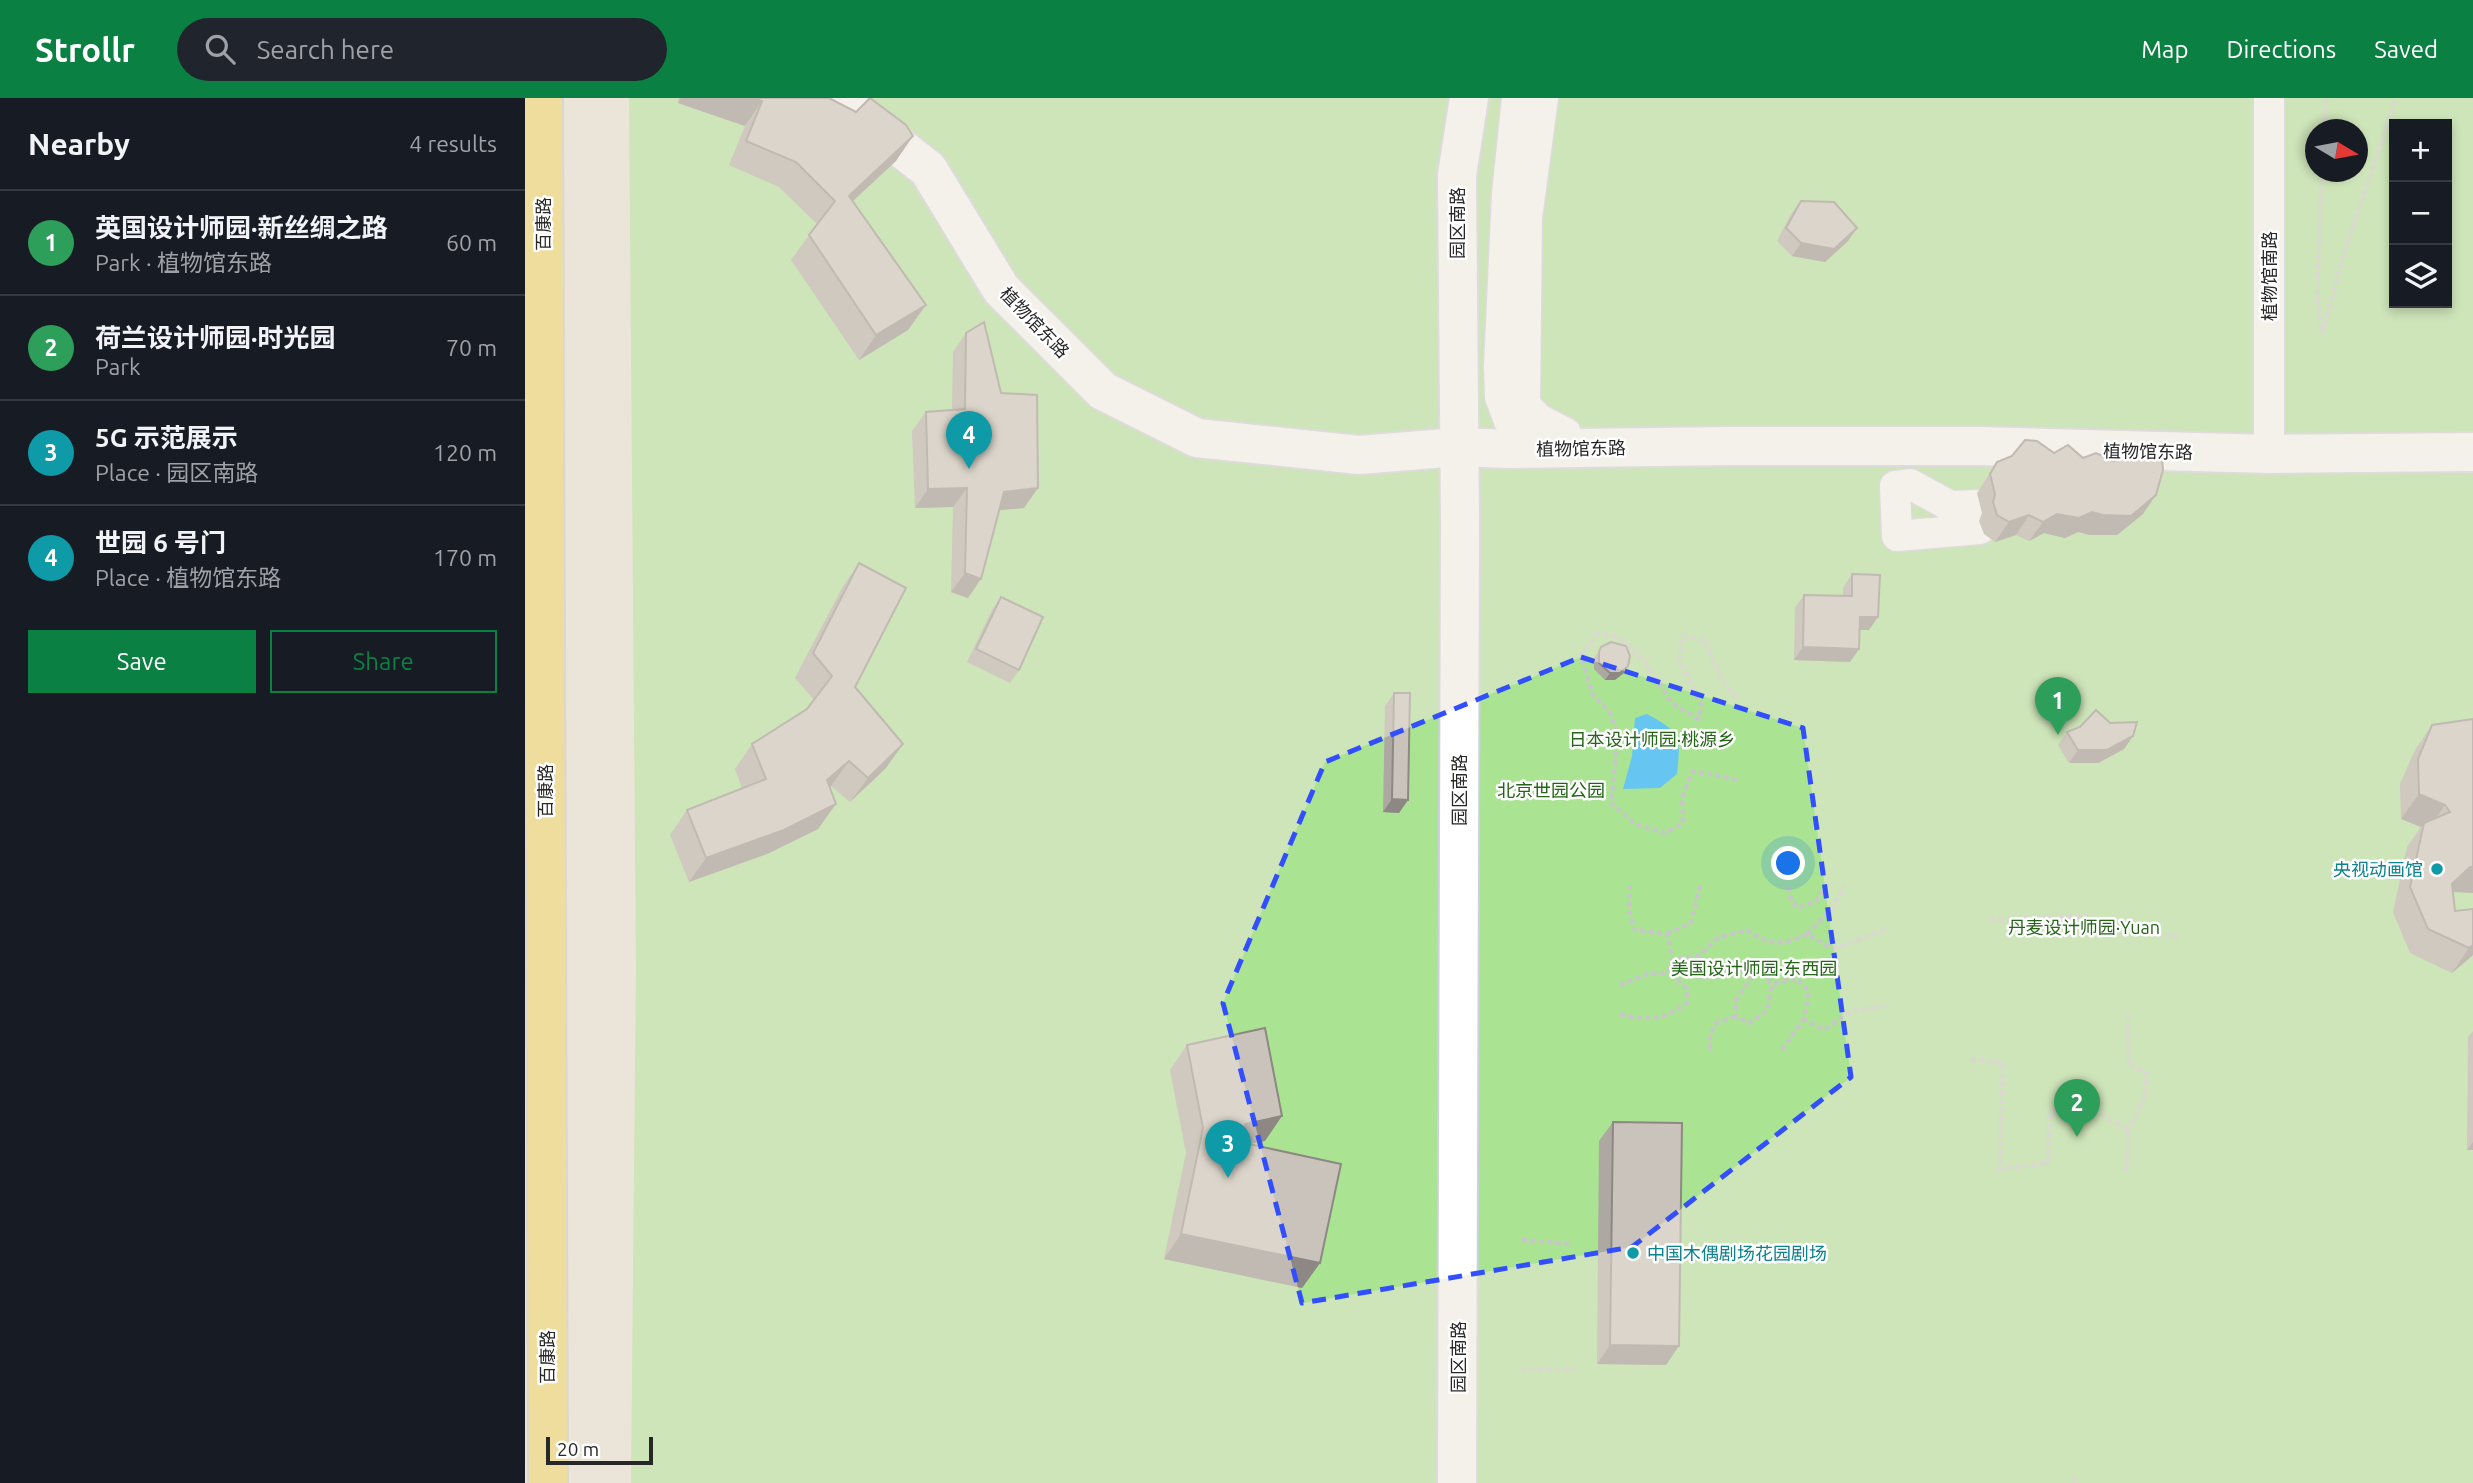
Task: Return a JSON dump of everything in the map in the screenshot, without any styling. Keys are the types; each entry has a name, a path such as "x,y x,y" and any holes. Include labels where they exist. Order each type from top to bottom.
{"main road":[{"name":"百康路","path":"543,98 548,1483"}],"street":[{"name":"植物馆东路","path":"836,98 927,169 1001,289 1103,391 1197,438 1359,455 1458,447 1980,446 2269,454 2473,452"},
{"name":"园区南路","path":"1457,1483 1457,176 1469,98"},
{"path":"1517,98 1507,194 1500,397 1509,421 1551,435 1566,433 1539,419 1525,405 1524,392 1527,218 1543,98"},
{"name":"植物馆南路","path":"2269,98 2269,454"}],"path":[{"path":"2325,119 2326,98"},
{"path":"2368,181 2396,98"},
{"path":"2322,182 2317,290 2322,332 2368,182"},
{"path":"1737,780 1693,772 1682,797 1683,823 1665,832 1635,824 1611,803 1618,735 1609,711 1593,695 1581,656 1597,635 1618,637 1643,659 1672,703 1698,719 1702,706 1679,659 1683,635 1706,640 1722,681 1738,699"},
{"path":"1630,885 1629,911 1635,930 1667,934 1691,923 1700,886"},
{"path":"1788,887 1791,900 1798,908 1816,901 1826,887"},
{"path":"1673,960 1700,955 1718,938 1747,930 1763,941 1787,943 1807,934 1829,911 1845,887"},
{"path":"1990,919 2085,916 2119,930 2178,937"},
{"path":"1807,934 1831,948 1889,929"},
{"path":"1667,934 1673,960 1668,974"},
{"path":"1680,959 1693,976 1711,978 1737,969 1758,970 1772,984"},
{"path":"1736,1016 1736,1000 1758,970"},
{"path":"1620,985 1647,974 1668,974 1687,988 1687,1003 1674,1012 1654,1019 1620,1014"},
{"path":"1772,984 1794,978 1809,991 1804,1019 1782,1050"},
{"path":"1710,1049 1710,1037 1716,1023 1736,1016 1749,1023 1767,1011 1772,984"},
{"path":"1804,1019 1824,1030 1852,1012 1888,1006"},
{"path":"2126,1171 2128,1130 2146,1095 2146,1072 2129,1065 2128,1015"},
{"path":"1971,1059 2003,1063 2000,1169 2048,1163 2050,1112 2098,1112 2128,1130"},
{"path":"1522,1240 1573,1244"},
{"path":"1521,1370 1575,1369"}],"highlighted area":[{"path":"1581,657 1803,728 1851,1077 1632,1247 1302,1303 1223,1003 1325,762"}],"green space":[{"name":"北京世园公园","path":"629,98 2473,98 2473,1483 631,1483 636,969"}],"water":[{"path":"1647,714 1667,726 1676,737 1679,752 1677,774 1660,788 1623,789 1632,756 1635,718"}],"building":[{"path":"753,98 829,98 856,112 870,98 906,125 913,136 849,196 926,305 876,335 809,235 835,201 796,162 746,141 762,101"},
{"path":"1801,201 1834,202 1857,228 1834,249 1801,243 1786,228"},
{"path":"984,322 1001,393 1037,395 1038,488 1004,492 981,579 965,573 967,488 928,489 926,412 965,409 966,333"},
{"path":"2025,440 2037,441 2054,453 2068,445 2083,458 2096,453 2114,461 2126,450 2140,455 2150,450 2162,459 2163,470 2156,495 2131,516 2092,512 2079,518 2057,514 2043,522 2029,515 2009,522 1997,515 1990,474 1997,462 2012,456"},
{"path":"859,563 906,588 855,687 903,744 868,778 849,761 827,780 836,804 784,830 706,858 687,810 766,779 752,744 807,709 832,676 813,653"},
{"path":"1852,574 1880,575 1878,617 1860,617 1859,649 1803,647 1804,595 1852,596"},
{"path":"1001,597 1043,617 1019,670 976,649"},
{"path":"1611,642 1626,646 1630,656 1628,666 1620,673 1610,673 1599,663 1601,647"},
{"path":"1394,693 1410,693 1408,800 1392,799"},
{"path":"2096,710 2110,723 2137,722 2133,736 2107,750 2078,750 2067,732 2080,727"},
{"path":"2473,719 2473,867 2452,884 2455,911 2473,909 2473,945 2469,948 2428,929 2410,887 2424,823 2450,812 2445,805 2419,794 2418,759 2432,725"},
{"path":"1265,1028 1282,1116 1245,1124 1244,1143 1341,1164 1320,1263 1181,1234 1203,1128 1187,1045"},
{"name":"中国木偶剧场花园剧场","path":"1613,1122 1682,1123 1679,1346 1610,1345"}],"place":[{"name":"世园 6 号门","path":"969,469"},
{"name":"英国设计师园·新丝绸之路","path":"2058,735"},
{"name":"央视动画馆","path":"2437,869"},
{"name":"荷兰设计师园·时光园","path":"2077,1137"},
{"name":"5G 示范展示","path":"1228,1178"},
{"name":"中国木偶剧场花园剧场","path":"1633,1253"}],"park label":[{"name":"日本设计师园·桃源乡","path":"1652,739"},
{"name":"丹麦设计师园·Yuan","path":"2084,927"},
{"name":"美国设计师园·东西园","path":"1754,968"}]}
